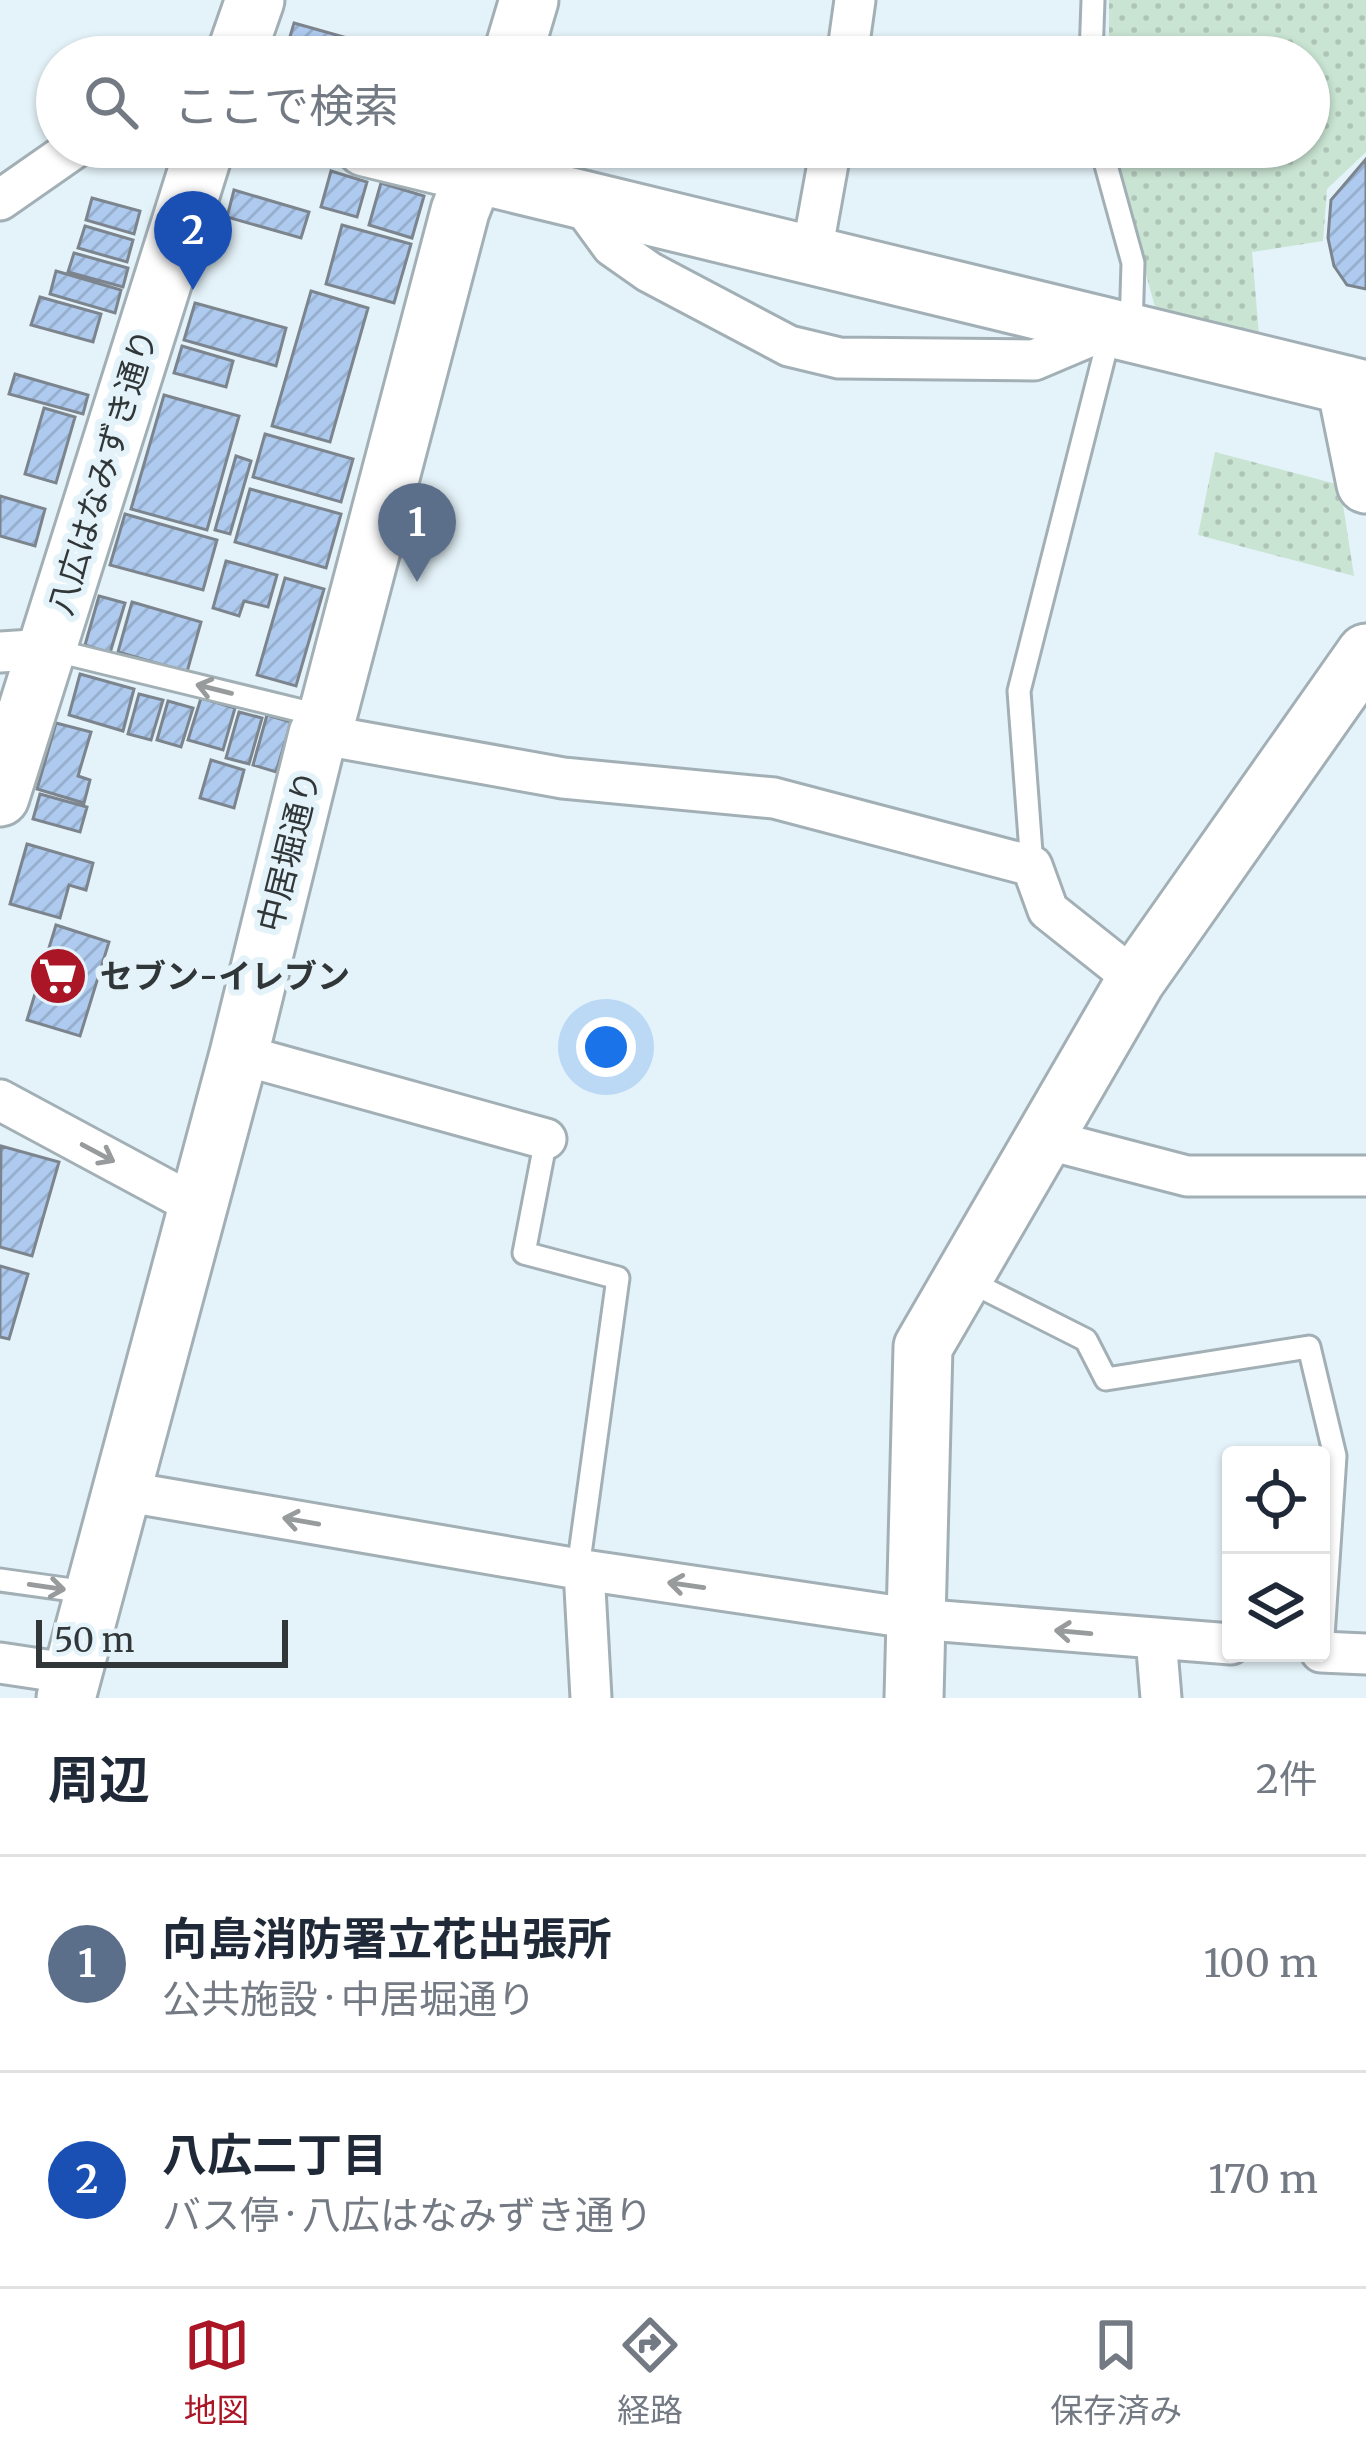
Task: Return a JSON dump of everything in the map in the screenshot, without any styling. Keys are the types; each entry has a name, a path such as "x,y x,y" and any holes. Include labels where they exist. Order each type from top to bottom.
{"street":[{"path":"518,36 529,0"},
{"path":"850,36 855,0"},
{"path":"0,200 46,168"},
{"name":"八広はなみずき通り","path":"0,797 24,650 197,168"},
{"name":"中居堀通り","path":"69,1686 460,211 478,168"},
{"path":"501,168 577,198 1356,387 1366,484"},
{"path":"812,252 827,168"},
{"path":"577,198 612,246 649,272 789,346 839,358 1034,360 1121,328"},
{"path":"914,1698 923,1347 1136,980 1366,653"},
{"path":"322,725 563,778 774,798 1032,866 1048,910 1136,980"},
{"path":"238,1054 545,1138"},
{"path":"0,1100 195,1205"},
{"path":"1045,1138 1187,1176 1366,1176"},
{"path":"122,1491 584,1570 916,1619 1222,1644"},
{"path":"584,1570 591,1698"},
{"path":"1156,1638 1161,1698"},
{"path":"1330,1652 1366,1654"},
{"path":"0,1663 69,1686"}],"lane":[{"path":"1092,36 1093,0"},
{"path":"1032,866 1019,692 1121,328 1133,263 1107,168"},
{"path":"24,650 322,725"},
{"path":"545,1138 524,1253 618,1278 580,1554 584,1570"},
{"path":"963,1278 1086,1340 1106,1378 1309,1347 1335,1456 1328,1554"},
{"path":"0,1580 94,1594"}],"green space":[{"path":"1109,0 1366,0 1366,152 1327,189 1323,241 1252,252 1259,335 1155,307 1117,168 1330,168 1330,36 1109,36"},
{"path":"1215,452 1340,485 1354,576 1198,535"}],"building":[{"path":"294,23 340,36 290,36"},
{"path":"1366,159 1366,289 1347,285 1334,266 1328,238 1331,200"},
{"path":"331,171 367,182 357,217 321,207"},
{"path":"381,183 424,196 412,238 369,225"},
{"path":"234,190 309,212 301,238 227,217"},
{"path":"92,198 140,211 134,234 86,220"},
{"path":"342,225 411,244 394,303 326,284"},
{"path":"85,226 133,240 127,262 78,248"},
{"path":"74,253 128,268 123,287 68,272"},
{"path":"56,271 121,290 115,313 50,294"},
{"path":"311,291 368,308 330,442 272,426"},
{"path":"40,297 101,314 93,342 31,325"},
{"path":"195,303 286,328 276,366 184,340"},
{"path":"182,346 233,361 226,387 174,373"},
{"path":"15,374 88,395 83,414 9,394"},
{"path":"164,395 239,416 207,530 131,509"},
{"path":"44,408 75,417 56,483 25,474"},
{"path":"265,434 353,459 341,502 253,477"},
{"path":"236,456 251,461 230,534 215,530"},
{"path":"250,489 341,514 326,568 235,542"},
{"path":"0,496 45,509 35,546 0,536"},
{"path":"125,514 217,540 203,590 110,565"},
{"path":"226,561 277,575 268,607 244,601 239,616 213,608"},
{"path":"285,578 324,589 296,686 257,675"},
{"path":"99,596 125,603 110,653 85,645"},
{"path":"132,602 201,622 187,672 118,652"},
{"path":"80,674 134,689 123,731 69,715"},
{"path":"139,694 163,700 151,740 128,734"},
{"path":"201,698 235,708 223,750 188,740"},
{"path":"168,701 193,708 181,747 157,740"},
{"path":"239,712 262,718 249,764 226,758"},
{"path":"267,715 291,722 276,772 253,765"},
{"path":"56,723 91,732 78,776 90,780 84,803 37,789"},
{"path":"211,760 244,770 234,808 200,798"},
{"path":"40,794 87,807 80,832 33,819"},
{"path":"27,844 93,863 86,890 69,885 60,918 10,904"},
{"path":"56,925 109,942 80,1036 27,1020"},
{"path":"1,1146 59,1162 32,1256 0,1247"},
{"path":"0,1266 28,1274 9,1339 0,1337"}],"place":[{"name":"八広二丁目","path":"193,290"},
{"name":"向島消防署立花出張所","path":"417,582"},
{"name":"セブン-イレブン","path":"58,976"}]}
